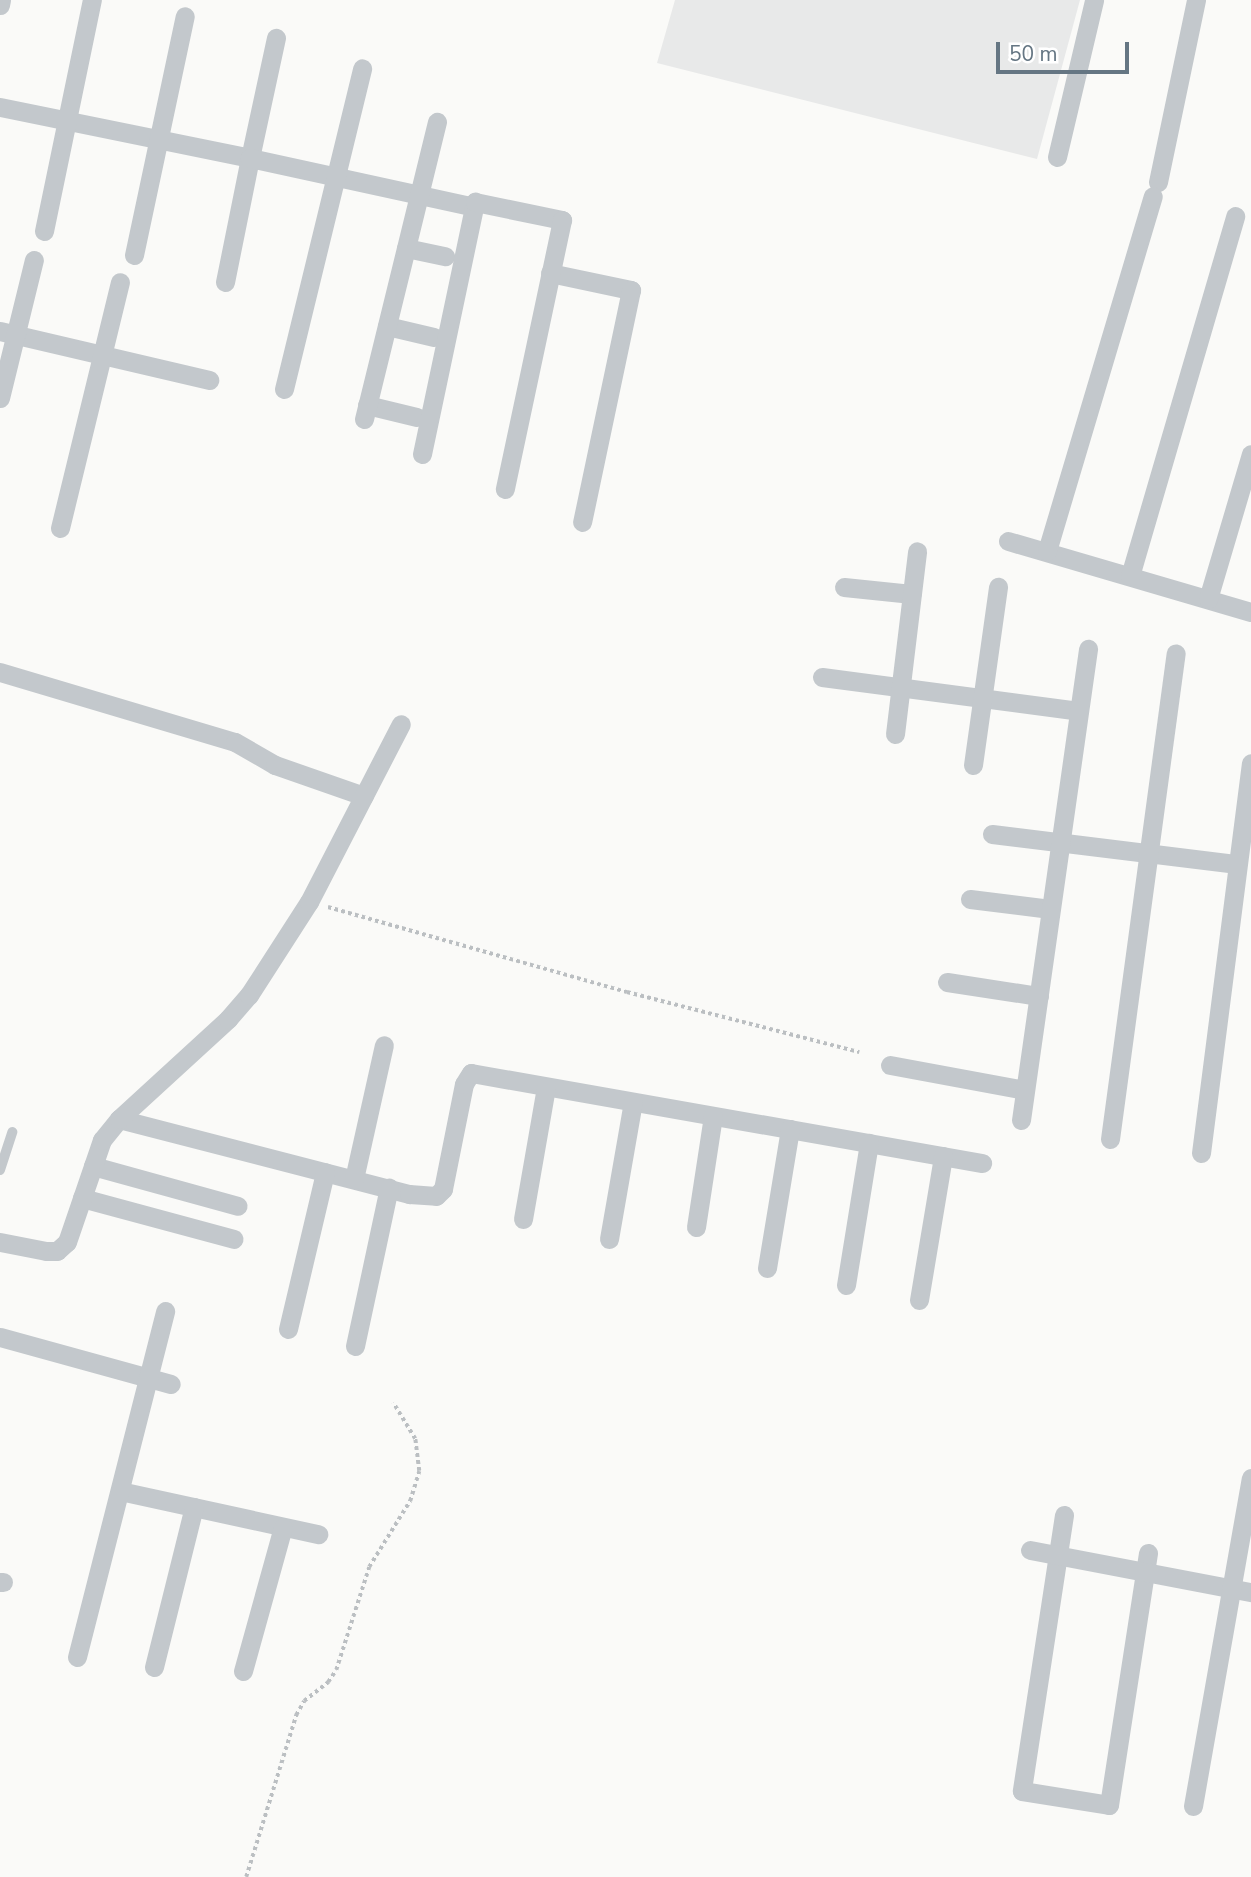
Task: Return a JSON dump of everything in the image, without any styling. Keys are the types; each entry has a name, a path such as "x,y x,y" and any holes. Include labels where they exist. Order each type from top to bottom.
{"street":[{"path":"44,231 92,0"},
{"path":"1057,157 1094,0"},
{"path":"1047,551 1156,189 1196,0"},
{"path":"134,255 185,16"},
{"path":"225,282 276,38"},
{"path":"284,389 362,68"},
{"path":"0,107 474,206"},
{"path":"417,417 366,412 438,122"},
{"path":"422,454 475,202 562,220 505,489"},
{"path":"1130,576 1234,216"},
{"path":"406,248 445,256"},
{"path":"0,398 8,332 34,260"},
{"path":"550,273 631,290 582,522"},
{"path":"60,528 120,282"},
{"path":"387,326 434,337"},
{"path":"8,332 209,380"},
{"path":"1208,599 1251,454"},
{"path":"1008,541 1251,612"},
{"path":"895,734 917,551"},
{"path":"844,587 912,594"},
{"path":"973,765 998,587"},
{"path":"1021,1120 1088,649"},
{"path":"1110,1139 1176,653"},
{"path":"0,672 234,742 275,765 364,796"},
{"path":"822,677 1079,711"},
{"path":"0,1242 57,1251 67,1242 102,1140 118,1119 239,1008 309,902 401,724"},
{"path":"1201,1153 1251,764"},
{"path":"992,834 1237,864"},
{"path":"970,899 1050,909"},
{"path":"947,982 1039,996"},
{"path":"354,1179 384,1045"},
{"path":"890,1065 1025,1090"},
{"path":"118,1119 389,1188 436,1196 443,1189 464,1084 471,1073 982,1163"},
{"path":"523,1219 546,1087"},
{"path":"609,1239 633,1102"},
{"path":"696,1227 713,1116"},
{"path":"767,1268 790,1129"},
{"path":"846,1285 869,1143"},
{"path":"919,1300 943,1156"},
{"path":"93,1166 238,1206"},
{"path":"288,1329 325,1172"},
{"path":"355,1346 389,1188"},
{"path":"82,1198 233,1239"},
{"path":"77,1657 164,1311"},
{"path":"0,1337 172,1384"},
{"path":"1193,1806 1251,1478"},
{"path":"120,1491 318,1534"},
{"path":"154,1667 194,1507"},
{"path":"1064,1515 1022,1791 1109,1805 1146,1562"},
{"path":"243,1671 283,1527"},
{"path":"1030,1550 1146,1562 1251,1592"}],"lane":[{"path":"0,1170 12,1132"}],"path":[{"path":"309,902 627,992 859,1052"},
{"path":"246,1877 296,1715 304,1701 328,1682 336,1670 369,1567 410,1501 419,1471 415,1439 393,1403"}],"shaded area":[{"path":"675,0 1080,0 1037,159 657,63"}]}
